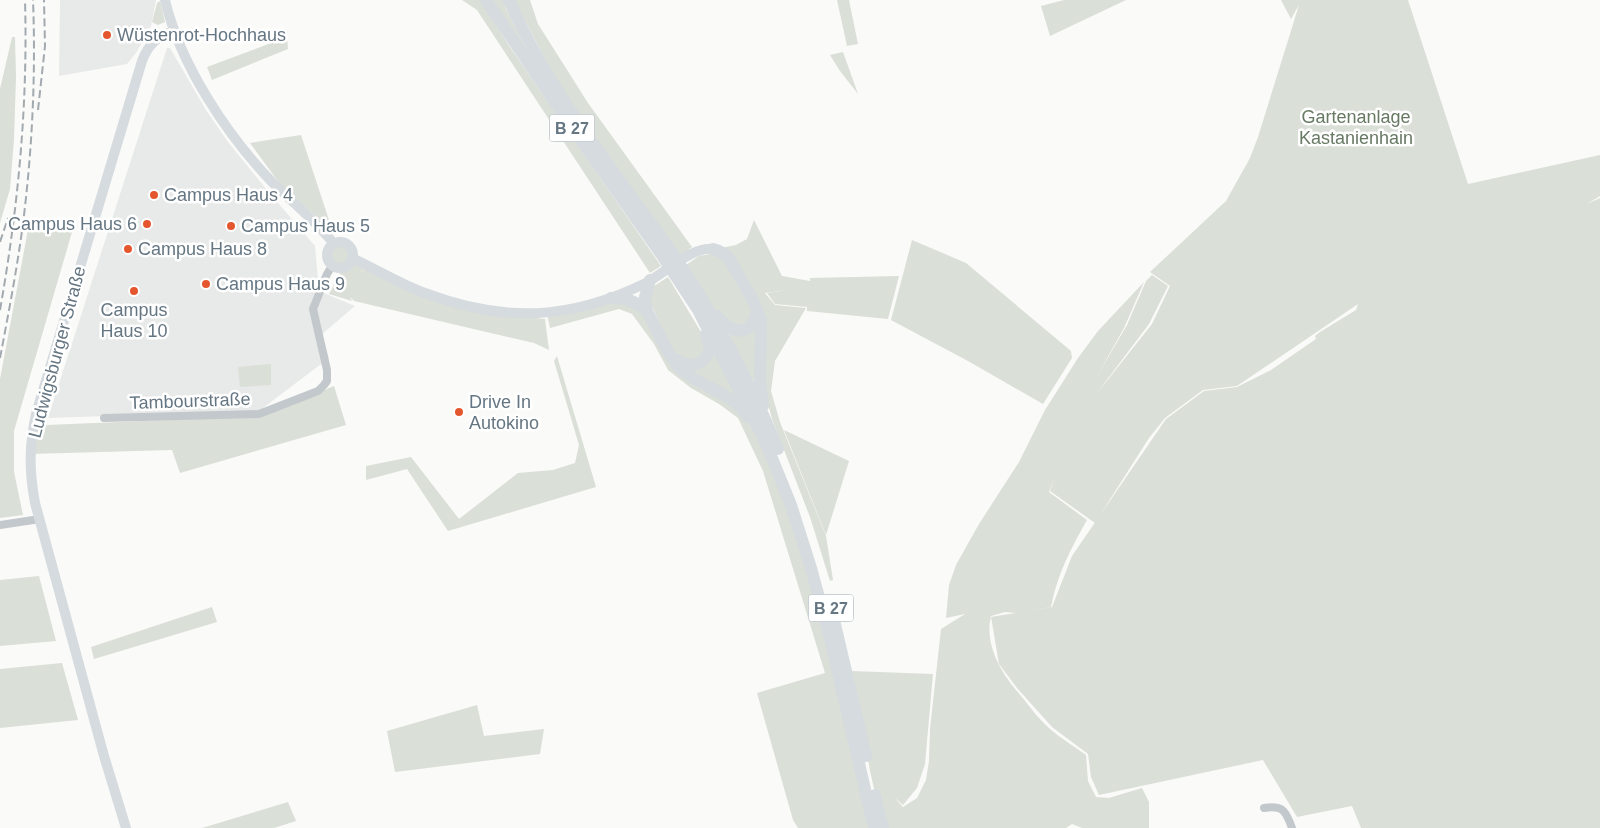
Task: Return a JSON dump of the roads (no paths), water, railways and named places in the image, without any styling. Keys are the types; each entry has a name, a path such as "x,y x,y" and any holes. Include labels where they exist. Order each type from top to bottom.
{"highway":[{"name":"B 27","path":"486,0 573,128 665,251"},
{"name":"B 27","path":"509,0 520,27 546,72 703,308 764,416 800,506 819,565 839,640 873,806 874,828"},
{"name":"B 27","path":"713,249 728,257 753,300 761,320 760,381 764,416"},
{"name":"B 27","path":"650,280 644,297 647,311 677,365 694,378 731,399 745,413 765,441"},
{"path":"611,298 624,298 647,311"},
{"name":"B 27","path":"703,308 714,311 725,325 733,330 740,331 748,330 757,310"},
{"name":"B 27","path":"672,357 683,364 690,365 698,364 708,354 709,343 700,321 703,308"},
{"name":"B 27","path":"703,308 765,441 791,506 811,568 873,806 883,828"}],"main road":[{"path":"164,0 179,44 205,92 236,139 272,182 314,221 334,244"},
{"name":"Ludwigsburger Straße","path":"126,828 104,756 40,519 31,480 30,454 36,414 145,52 156,39 174,31"},
{"path":"342,242 352,250 352,258 348,265 340,268 332,266 327,258 327,254 334,244 342,242"},
{"path":"352,258 424,293 449,301 513,314 547,314 611,298 650,280 697,251 708,248 713,249"}],"street":[{"name":"Tambourstraße","path":"104,418 259,414 318,390 327,381 327,370 313,309 332,266"},
{"path":"0,525 40,519"},
{"path":"1264,808 1276,806 1283,809 1292,828"}],"railway":[{"path":"0,310 17,195 25,78 25,0"},
{"path":"0,358 20,247 28,174 33,87 33,0"},
{"path":"38,110 45,46 44,0"},
{"path":"0,242 8,218"}],"place":[{"name":"Wüstenrot-Hochhaus","path":"107,35"},
{"name":"Campus Haus 4","path":"154,195"},
{"name":"Campus Haus 6","path":"147,224"},
{"name":"Campus Haus 5","path":"231,226"},
{"name":"Campus Haus 8","path":"128,249"},
{"name":"Campus Haus 9","path":"206,284"},
{"name":"Campus Haus 10","path":"134,291"},
{"name":"Drive In Autokino","path":"459,412"}],"park label":[{"name":"Gartenanlage Kastanienhain","path":"1356,127"}]}
